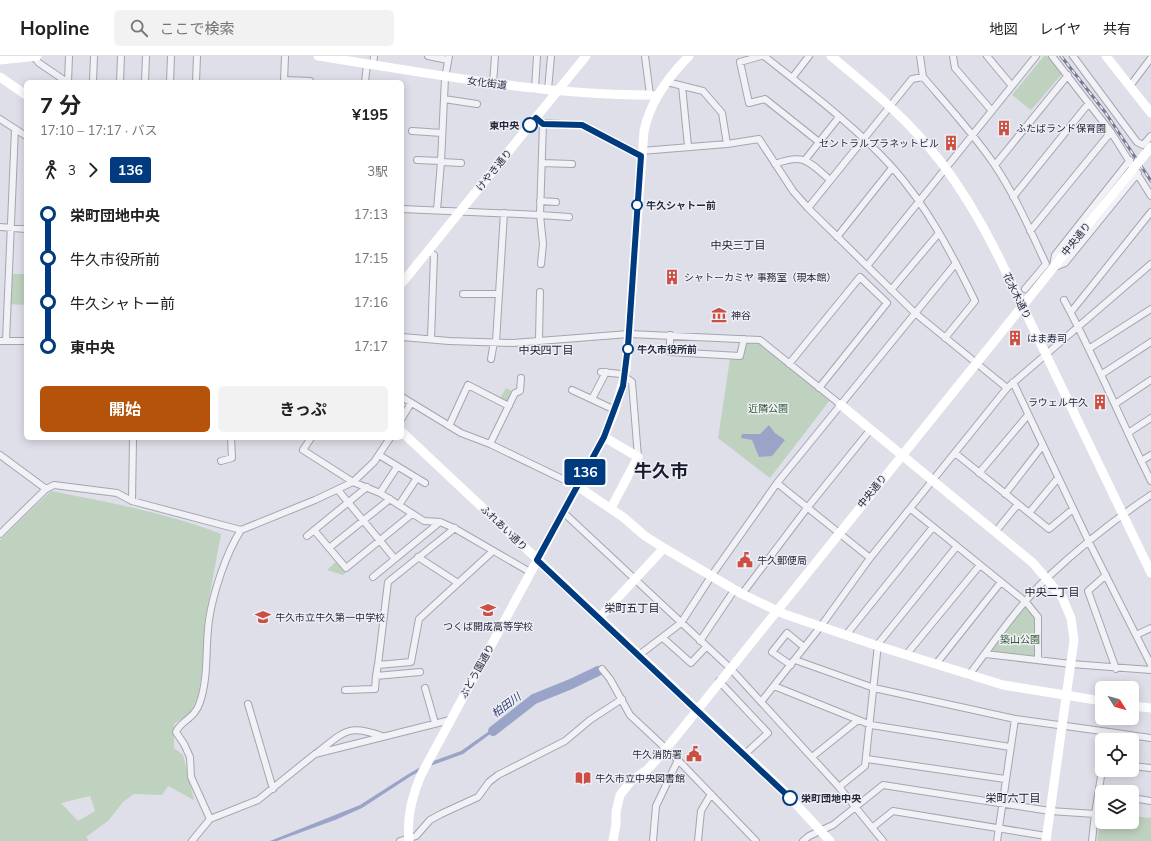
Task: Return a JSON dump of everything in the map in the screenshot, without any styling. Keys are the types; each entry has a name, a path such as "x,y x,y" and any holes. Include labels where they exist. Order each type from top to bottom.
{"street":[{"path":"33,56 39,63 65,80"},
{"path":"0,60 37,56"},
{"path":"68,80 69,56"},
{"path":"93,80 94,56"},
{"path":"120,80 121,56"},
{"path":"145,80 146,56"},
{"path":"170,80 171,56"},
{"path":"196,80 197,56"},
{"path":"285,56 285,80"},
{"name":"女化街道","path":"318,56 371,61 445,78 493,84 606,95 653,96"},
{"path":"428,56 449,58 445,78 437,210"},
{"path":"493,84 495,56"},
{"path":"535,89 537,56"},
{"path":"551,56 553,90"},
{"name":"けやき通り","path":"404,280 536,118 553,90 586,56"},
{"path":"645,56 653,96"},
{"path":"819,142 765,99 749,103 740,62 762,56 792,78 864,138 892,168 918,202 939,233 975,301 945,338"},
{"path":"792,78 809,56"},
{"name":"花水木通り","path":"831,56 890,106 928,146 946,168 980,222 1046,354 1151,573"},
{"path":"920,56 923,77 995,165 1013,197 1046,264 1025,289"},
{"path":"953,56 955,68 992,111"},
{"path":"987,56 1012,86"},
{"path":"867,266 1036,56"},
{"path":"1052,56 1111,132 1130,160 1151,196"},
{"path":"1073,56 1137,142 1143,145 1151,136"},
{"path":"1106,56 1151,113"},
{"name":"ぶどう園通り","path":"406,840 411,800 421,775 604,437 615,410 625,376 641,154 646,122 653,96 667,82 685,58"},
{"path":"1130,86 1151,58"},
{"path":"366,80 371,61"},
{"path":"995,165 1068,75"},
{"path":"0,77 24,94"},
{"path":"808,208 912,79 923,77"},
{"path":"667,82 703,91 722,113 727,144"},
{"path":"682,86 688,146"},
{"path":"444,99 477,104"},
{"path":"1013,197 1089,103"},
{"path":"805,160 840,117"},
{"path":"536,118 543,124 582,125 641,154 688,146 727,144 759,139 793,191 808,208 915,313 1007,388"},
{"path":"0,119 24,135"},
{"path":"542,264 543,244 540,201 543,124"},
{"path":"15,129 3,341 24,341"},
{"path":"412,130 442,133"},
{"path":"1030,231 1111,132"},
{"name":"中央通り","path":"613,841 616,812 620,795 631,781 646,770 666,749 838,533 1151,147"},
{"path":"775,164 791,158 805,160 830,180"},
{"path":"418,160 461,163"},
{"path":"1053,268 1055,255 1130,160"},
{"path":"542,163 572,164"},
{"path":"837,237 892,168"},
{"path":"1053,268 1065,263 1138,173"},
{"path":"540,201 556,202"},
{"path":"404,209 569,217"},
{"path":"1070,312 1151,212"},
{"path":"491,359 495,342 504,213"},
{"path":"0,227 24,229"},
{"path":"891,290 939,233"},
{"path":"428,250 434,254 431,340"},
{"path":"639,655 681,623 777,483 956,263"},
{"path":"761,702 793,663 870,558 1007,388 1151,264"},
{"path":"789,364 860,277 887,303 819,388"},
{"path":"539,340 540,292"},
{"path":"463,294 499,294"},
{"path":"1064,300 1090,348 1151,481"},
{"path":"1090,348 1151,309"},
{"path":"404,337 431,340 513,343 629,334 760,340 934,480 1034,563 1048,578 1062,597 1071,618 1074,640 1046,839 893,811 872,827"},
{"path":"670,335 670,352 740,356 744,339"},
{"path":"1102,374 1151,342"},
{"path":"592,399 604,372 621,374 633,384 638,457 611,508"},
{"path":"490,444 515,394 520,391 521,378"},
{"path":"1116,404 1151,380"},
{"path":"1013,382 1089,542 1151,665"},
{"path":"449,426 468,385 509,406"},
{"path":"572,390 615,410"},
{"path":"404,398 449,426 577,486 611,508 645,536 664,548 738,592 776,610 878,646 1003,685 1095,700"},
{"path":"404,415 411,403"},
{"path":"979,473 1028,415"},
{"path":"1128,433 1151,418"},
{"path":"700,641 871,429"},
{"name":"ふれあい通り","path":"404,434 745,754 821,830 830,841"},
{"path":"604,437 638,457"},
{"path":"132,501 133,440"},
{"path":"221,461 232,458 230,440"},
{"path":"310,440 302,450 353,482 380,493 424,521 440,522 454,528 530,572"},
{"path":"210,819 191,777 190,757 176,732 178,726 188,721 197,710 201,702 208,652 209,620 232,544 241,530 338,490 353,482 364,473 379,455 389,440"},
{"path":"1005,494 1043,445"},
{"path":"955,453 1049,529 1073,509"},
{"path":"0,455 46,489"},
{"path":"379,455 425,483"},
{"path":"1141,461 1151,455"},
{"path":"380,493 397,467"},
{"path":"399,505 417,478"},
{"path":"1029,513 1058,478"},
{"path":"777,483 870,558"},
{"path":"0,534 46,489 54,485 90,488 117,493 132,501 241,530"},
{"path":"307,536 367,487"},
{"path":"338,490 362,521 395,559"},
{"path":"969,675 1026,602 1048,578 1122,514 1151,495"},
{"path":"329,548 390,499"},
{"path":"996,532 1018,504"},
{"path":"911,509 1026,602 1038,617 1038,660"},
{"path":"563,512 730,668 856,806 883,841"},
{"path":"314,530 346,568 412,514"},
{"path":"373,577 440,522"},
{"path":"846,635 933,527"},
{"path":"346,690 376,689 376,676 388,582 454,528"},
{"path":"839,787 865,766 867,759 878,646 957,546"},
{"path":"599,618 664,548"},
{"path":"378,664 411,662 419,619 493,551"},
{"path":"418,558 458,583"},
{"path":"906,655 980,565"},
{"path":"1106,575 1088,591 1116,669"},
{"path":"936,664 1001,582"},
{"path":"1136,635 1151,628"},
{"path":"804,647 787,633 772,652 793,663 874,688 1015,719 1151,738"},
{"path":"663,638 691,663 706,647"},
{"path":"985,654 1116,669 1151,670"},
{"path":"602,669 622,699 630,715 678,760 756,841"},
{"path":"376,676 420,672"},
{"path":"719,681 768,733 745,754"},
{"path":"774,686 871,725 1010,746"},
{"path":"424,688 435,723"},
{"path":"406,840 416,836 430,820 478,797 490,782 498,775 565,741 590,720 622,699"},
{"path":"248,704 273,789"},
{"path":"1139,707 1151,708"},
{"path":"997,841 1015,719"},
{"path":"315,754 450,720"},
{"path":"812,757 858,720"},
{"path":"192,841 210,819 258,800 340,734 357,729 363,729 382,736"},
{"path":"867,759 1005,779"},
{"path":"653,841 656,806 678,760"},
{"path":"1139,767 1151,768"},
{"path":"803,841 833,824 883,785 1050,810 1095,814 1092,841"},
{"path":"698,841 701,811 711,794"},
{"path":"1139,799 1151,800"}],"green space":[{"path":"1044,56 1047,56 1062,74 1031,110 1012,95"},
{"path":"9,274 24,274 24,305 8,304"},
{"name":"近隣公園","path":"746,342 758,342 830,400 770,478 718,438 730,359 742,359"},
{"path":"506,388 514,392 508,403 500,399"},
{"path":"51,491 159,514 221,534 205,620 202,671 198,696 190,713 174,724 174,748 183,755 194,800 168,786 162,795 134,794 123,802 108,821 86,837 89,841 0,841 0,540","holes":["90,796 95,811 78,821 61,803"]},
{"path":"338,560 347,571 343,575 327,570"},
{"name":"築山公園","path":"1026,602 1038,617 1038,660 985,654"},
{"path":"1139,817 1151,818 1151,841 1097,841 1099,829 1139,829"}],"water":[{"path":"769,425 775,433 785,440 772,456 759,457 752,440 741,438 742,434 760,434"},
{"path":"502,722 504,724 463,754 430,766 411,776 362,808 335,820 277,841 270,841 360,805 428,763 461,751"}],"waterway":[{"name":"柏田川","path":"493,731 534,699 598,671"}],"railway":[{"path":"1061,56 1105,112 1151,181"}],"bus line":[{"name":"136","path":"530,125 536,118 543,124 582,125 641,156 628,346 623,386 604,437 537,560 745,754 790,798"}],"place":[{"name":"東中央","path":"530,125"},
{"name":"ふたばランド保育園","path":"1004,128"},
{"name":"セントラルプラネットビル","path":"951,143"},
{"name":"牛久シャトー前","path":"637,205"},
{"name":"シャトーカミヤ 事務室（現本館）","path":"672,277"},
{"name":"神谷","path":"719,315"},
{"name":"はま寿司","path":"1015,338"},
{"name":"牛久市役所前","path":"628,349"},
{"name":"ラウェル牛久","path":"1100,402"},
{"name":"牛久郵便局","path":"745,560"},
{"name":"つくば開成高等学校","path":"488,610"},
{"name":"牛久市立牛久第一中学校","path":"263,617"},
{"name":"牛久消防署","path":"694,754"},
{"name":"牛久市立中央図書館","path":"583,778"},
{"name":"栄町団地中央","path":"790,798"}],"district":[{"name":"中央三丁目","path":"738,245"},
{"name":"中央四丁目","path":"546,350"},
{"name":"牛久市","path":"661,470"},
{"name":"中央二丁目","path":"1052,592"},
{"name":"栄町五丁目","path":"632,608"},
{"name":"栄町六丁目","path":"1013,798"}]}
